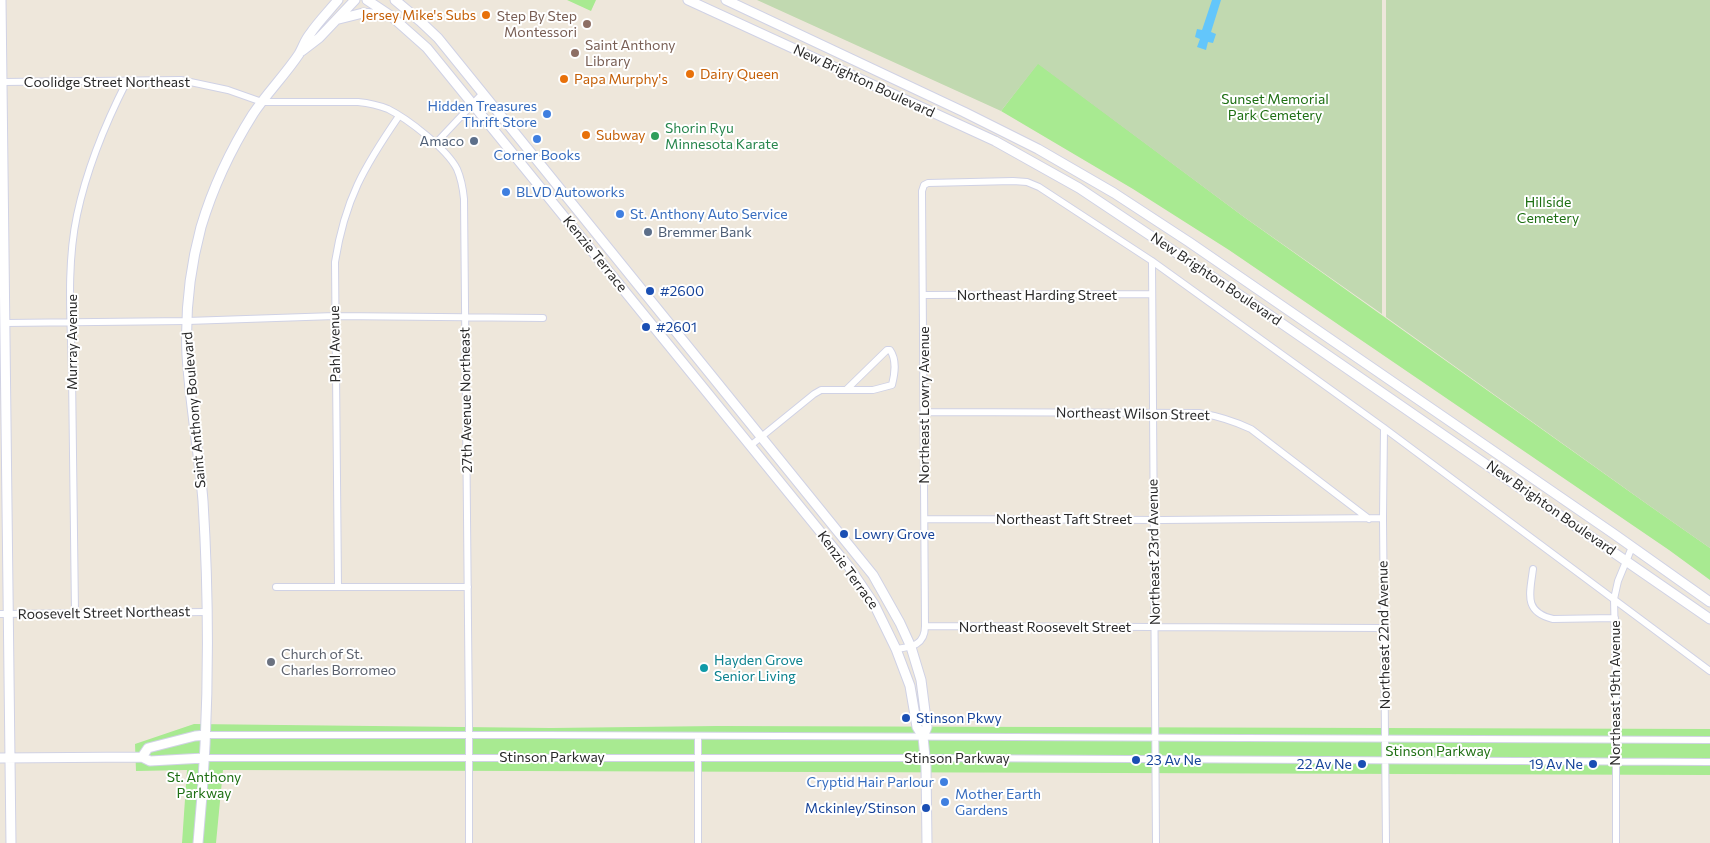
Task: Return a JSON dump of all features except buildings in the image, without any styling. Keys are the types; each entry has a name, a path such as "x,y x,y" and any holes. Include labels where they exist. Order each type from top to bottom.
{"main road":[{"path":"2,0 5,323 4,614 11,758 11,843"},
{"path":"328,12 329,0"},
{"name":"Saint Anthony Boulevard","path":"198,843 206,735 208,612 202,498 188,369 187,321 194,256 214,190 241,134 262,102 299,53 309,34 338,0"},
{"name":"Saint Anthony Boulevard","path":"299,53 319,38 356,0"},
{"name":"Kenzie Terrace","path":"367,0 391,16 426,48 861,583 874,604 896,649 910,686 916,727 923,737"},
{"name":"Kenzie Terrace","path":"395,0 438,38 873,574 894,611 911,647 921,680 925,706 927,727 923,737"},
{"name":"New Brighton Boulevard","path":"688,0 996,141 1079,188 1226,286 1710,619"},
{"name":"New Brighton Boulevard","path":"726,0 997,128 1038,149 1114,193 1189,242 1710,602"},
{"path":"336,20 363,13 391,16"},
{"path":"142,757 148,748 206,735"},
{"path":"923,737 927,843"},
{"path":"0,758 142,757 150,761 204,758"}],"street":[{"name":"Coolidge Street Northeast","path":"3,82 181,80 228,90 262,102 358,102 387,109 436,143"},
{"name":"Murray Avenue","path":"75,614 71,322 72,260 76,217 97,147 110,114 127,81"},
{"path":"436,143 483,93"},
{"name":"Pahl Avenue","path":"338,587 335,262 345,212 366,166 399,116"},
{"name":"27th Avenue Northeast","path":"436,143 449,156 457,169 464,199 470,757 469,843"},
{"name":"New Brighton Boulevard","path":"924,185 928,183 1013,181 1026,182 1039,187 1152,261 1384,428 1710,671"},
{"name":"Northeast Lowry Avenue","path":"924,185 922,191 925,626"},
{"name":"Northeast 23rd Avenue","path":"1152,261 1156,843"},
{"name":"Northeast Harding Street","path":"924,295 1151,294"},
{"path":"5,323 187,321 335,316 464,319 543,318"},
{"path":"750,446 821,390 873,390 892,385 895,373 894,358 890,350 887,350 848,389"},
{"name":"Northeast Wilson Street","path":"925,412 1199,413 1218,416 1235,421 1251,429 1369,519"},
{"name":"Northeast 22nd Avenue","path":"1384,428 1382,518 1386,843"},
{"name":"Northeast Taft Street","path":"924,519 1154,520 1382,518"},
{"name":"Northeast 19th Avenue","path":"1616,843 1614,599 1618,581 1632,547"},
{"path":"1534,569 1529,598 1532,606 1544,617 1553,619 1615,618"},
{"path":"276,587 468,588"},
{"name":"Roosevelt Street Northeast","path":"4,614 208,612"},
{"path":"896,649 911,647 921,641 925,635 925,626"},
{"name":"Northeast Roosevelt Street","path":"925,626 1383,628"},
{"name":"Stinson Parkway","path":"206,735 1710,740"},
{"path":"698,737 698,843"},
{"name":"Stinson Parkway","path":"204,758 925,758 1710,762"}],"green space":[{"path":"567,0 596,0 591,11"},
{"name":"Sunset Memorial Park Cemetery","path":"757,0 1382,0 1382,314 1244,217 1038,64 1001,111"},
{"name":"Hillside Cemetery","path":"1386,0 1710,0 1710,548 1386,317"},
{"path":"1038,63 1244,217 1710,548 1710,580 1669,550 1229,250 1133,189 1001,111"},
{"name":"Stinson Parkway","path":"194,724 551,728 717,726 1710,729 1710,775 223,770 216,843 182,843 187,770 136,771 135,744"}],"water":[{"path":"1212,0 1221,0 1211,32 1216,34 1213,43 1208,42 1206,50 1197,47 1200,39 1195,37 1197,29 1202,30"}],"place":[{"name":"Jersey Mike's Subs","path":"486,15"},
{"name":"Step By Step Montessori","path":"587,24"},
{"name":"Saint Anthony Library","path":"575,53"},
{"name":"Dairy Queen","path":"690,74"},
{"name":"Papa Murphy's","path":"564,79"},
{"name":"Hidden Treasures Thrift Store","path":"547,114"},
{"name":"Subway","path":"586,135"},
{"name":"Shorin Ryu Minnesota Karate","path":"655,136"},
{"name":"Corner Books","path":"537,139"},
{"name":"Amaco","path":"474,141"},
{"name":"BLVD Autoworks","path":"506,192"},
{"name":"St. Anthony Auto Service","path":"620,214"},
{"name":"Bremmer Bank","path":"648,232"},
{"name":"#2600","path":"650,291"},
{"name":"#2601","path":"646,327"},
{"name":"Lowry Grove","path":"844,534"},
{"name":"Church of St. Charles Borromeo","path":"271,662"},
{"name":"Hayden Grove Senior Living","path":"704,668"},
{"name":"Stinson Pkwy","path":"906,718"},
{"name":"23 Av Ne","path":"1136,760"},
{"name":"22 Av Ne","path":"1362,764"},
{"name":"19 Av Ne","path":"1593,764"},
{"name":"Cryptid Hair Parlour","path":"944,782"},
{"name":"Mother Earth Gardens","path":"945,802"},
{"name":"Mckinley/Stinson","path":"926,808"}],"park label":[{"name":"St. Anthony Parkway","path":"204,786"}]}
